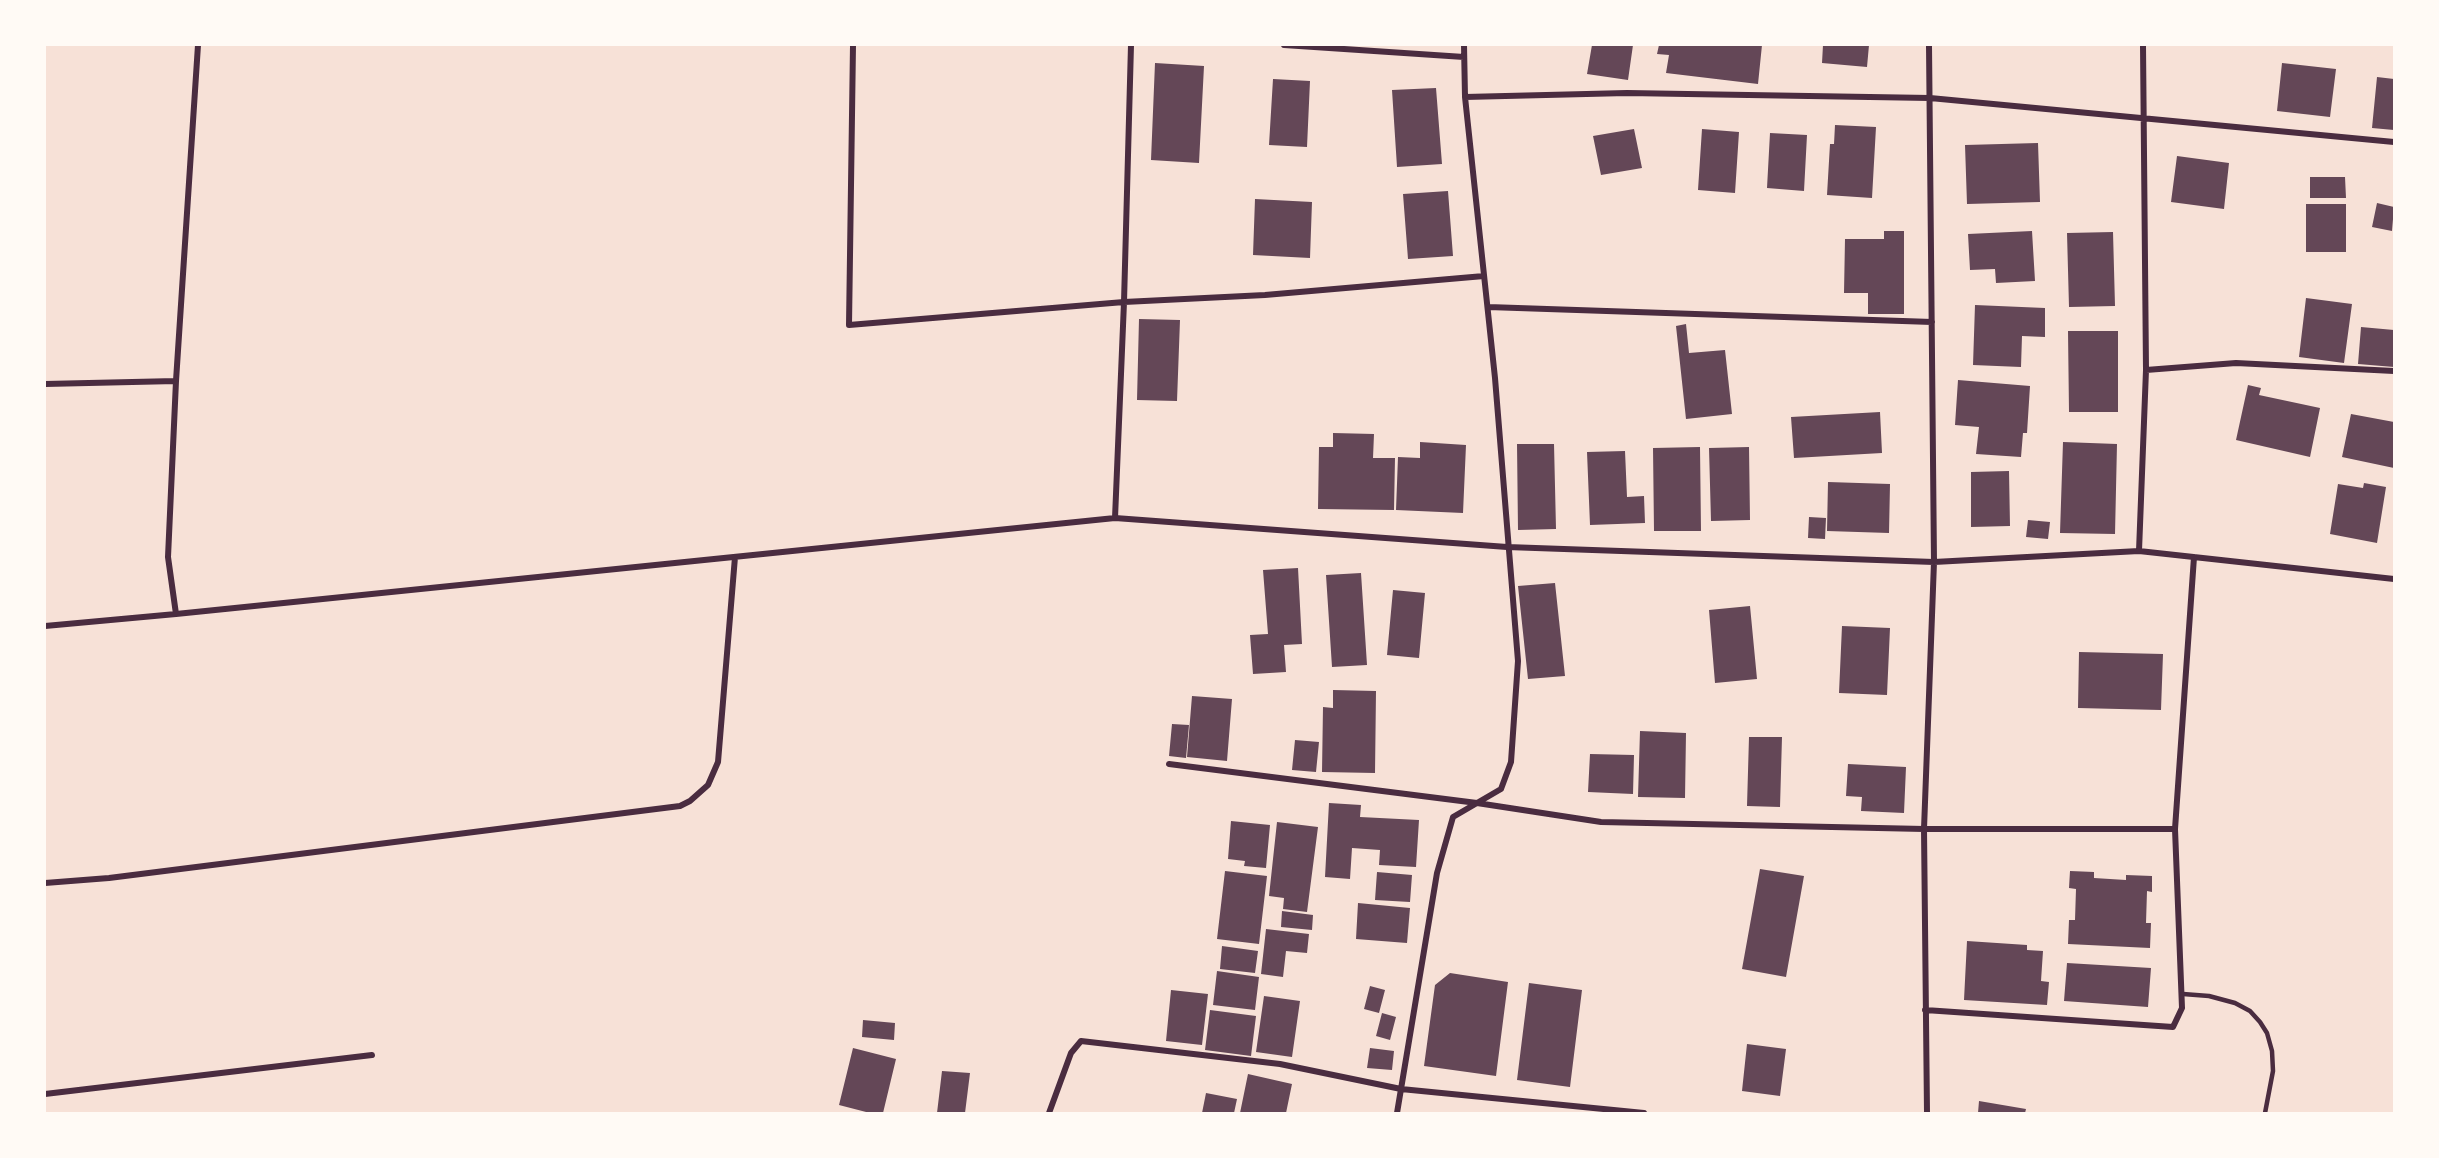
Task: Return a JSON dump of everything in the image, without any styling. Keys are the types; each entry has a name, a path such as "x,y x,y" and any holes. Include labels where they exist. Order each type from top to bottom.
{"street":[{"path":"176,614 168,557 176,381 198,45"},
{"path":"853,45 849,326 1124,302 1264,294 1484,276"},
{"path":"1115,518 1131,45"},
{"path":"1284,45 1464,57"},
{"path":"1397,1113 1437,873 1453,817 1501,789 1511,762 1518,661 1496,389 1465,97 1464,45"},
{"path":"1926,1113 1924,829 1934,562 1929,45"},
{"path":"2139,551 2146,370 2143,45"},
{"path":"1465,97 1627,93 1930,98 2394,141"},
{"path":"1488,307 1932,322"},
{"path":"2146,370 2236,363 2394,371"},
{"path":"45,384 176,381"},
{"path":"45,626 1115,518 1507,547 1934,562 2139,551 2394,579"},
{"path":"45,883 109,878 680,806 690,801 708,785 718,762 735,557"},
{"path":"1925,1010 2173,1027 2182,1008 2183,994 2175,829 2194,557"},
{"path":"1169,764 1477,803 1601,822 1924,829 2175,829"},
{"path":"1049,1113 1071,1053 1081,1041 1280,1064 1401,1089 1644,1113"},
{"path":"45,1095 372,1055"}],"lane":[{"path":"2183,994 2209,996 2235,1003 2250,1011 2260,1022 2267,1033 2272,1051 2273,1071 2265,1113"}],"building":[{"path":"1592,45 1633,45 1628,80 1587,74"},
{"path":"1659,45 1762,45 1758,84 1666,73 1669,55 1657,54"},
{"path":"1823,45 1869,45 1867,67 1822,63"},
{"path":"1155,63 1204,66 1199,163 1151,160"},
{"path":"2282,63 2336,69 2330,117 2277,111"},
{"path":"2377,77 2394,79 2394,130 2372,128"},
{"path":"1273,79 1310,81 1307,147 1269,145"},
{"path":"1436,88 1442,164 1397,167 1392,90"},
{"path":"1835,125 1876,127 1872,198 1827,195 1830,144 1834,144"},
{"path":"1634,129 1642,168 1601,175 1593,136"},
{"path":"1702,129 1739,132 1735,193 1698,190"},
{"path":"1770,133 1807,135 1804,191 1767,188"},
{"path":"2038,143 2040,202 1967,204 1965,145"},
{"path":"2177,156 2229,163 2224,209 2171,202"},
{"path":"2310,177 2345,177 2346,198 2310,198"},
{"path":"1448,191 1453,256 1408,259 1403,194"},
{"path":"1255,199 1312,202 1310,258 1253,255"},
{"path":"2377,203 2394,207 2392,231 2372,227"},
{"path":"2306,204 2346,204 2346,252 2306,252"},
{"path":"1884,231 1904,231 1904,314 1868,314 1868,293 1844,293 1845,239 1884,239"},
{"path":"2032,231 2035,281 1996,283 1995,269 1970,270 1968,234"},
{"path":"2113,232 2115,306 2069,307 2067,233"},
{"path":"2306,298 2352,304 2344,363 2299,357"},
{"path":"1975,305 2045,308 2045,337 2022,336 2021,367 1973,365"},
{"path":"1139,319 1180,320 1177,401 1137,400"},
{"path":"1686,324 1689,353 1725,350 1732,414 1686,419 1676,326"},
{"path":"2361,327 2394,330 2394,367 2358,364"},
{"path":"2068,331 2118,331 2118,412 2069,412"},
{"path":"1958,380 2030,386 2027,433 2023,433 2021,457 1976,454 1979,427 1955,425"},
{"path":"2248,385 2261,388 2259,395 2320,408 2310,457 2236,440"},
{"path":"1880,412 1882,453 1794,458 1791,417"},
{"path":"2351,414 2394,422 2394,468 2342,457"},
{"path":"1333,433 1374,434 1373,458 1395,458 1394,510 1318,509 1319,447 1333,447"},
{"path":"1420,442 1466,445 1463,513 1396,510 1398,457 1420,458"},
{"path":"2063,442 2117,444 2115,534 2060,533"},
{"path":"1517,444 1554,444 1556,529 1518,530"},
{"path":"1700,447 1701,531 1654,531 1653,448"},
{"path":"1749,447 1750,520 1711,521 1709,448"},
{"path":"1625,451 1627,497 1644,496 1645,523 1590,525 1587,452"},
{"path":"2009,471 2010,526 1971,527 1971,472"},
{"path":"1828,482 1890,484 1889,533 1827,531"},
{"path":"2364,483 2386,487 2377,543 2330,534 2338,484 2363,488"},
{"path":"1809,517 1826,518 1825,539 1808,538"},
{"path":"2028,520 2050,522 2048,539 2026,537"},
{"path":"1298,568 1302,644 1284,645 1286,672 1253,674 1250,635 1268,634 1263,570"},
{"path":"1361,573 1367,665 1332,667 1326,575"},
{"path":"1555,583 1565,676 1528,679 1518,586"},
{"path":"1393,590 1425,593 1419,658 1387,655"},
{"path":"1750,606 1757,679 1715,683 1709,610"},
{"path":"1842,626 1890,628 1887,695 1839,693"},
{"path":"2079,652 2163,654 2161,710 2078,708"},
{"path":"1333,690 1376,691 1375,773 1322,772 1323,707 1333,708"},
{"path":"1192,696 1232,699 1227,761 1187,757"},
{"path":"1172,724 1189,725 1186,758 1169,756"},
{"path":"1640,731 1686,733 1685,798 1638,797"},
{"path":"1749,737 1782,737 1780,807 1747,806"},
{"path":"1295,740 1319,742 1316,772 1292,770"},
{"path":"1590,754 1634,755 1633,794 1588,792"},
{"path":"1848,764 1906,767 1904,813 1861,811 1862,797 1846,796"},
{"path":"1329,803 1361,805 1360,817 1419,820 1416,867 1379,865 1380,850 1352,848 1350,879 1325,877"},
{"path":"1231,821 1270,825 1266,868 1244,866 1245,861 1228,859"},
{"path":"1277,822 1318,827 1307,912 1283,909 1284,898 1269,896"},
{"path":"1760,869 1804,876 1786,977 1742,969"},
{"path":"1225,871 1267,876 1259,944 1217,939"},
{"path":"2070,871 2094,872 2094,878 2126,880 2126,875 2152,876 2152,892 2147,891 2146,923 2151,923 2150,948 2068,944 2069,920 2075,920 2076,889 2069,888"},
{"path":"1377,872 1412,875 1410,902 1375,900"},
{"path":"1358,903 1410,908 1407,943 1356,939"},
{"path":"1282,911 1313,915 1312,930 1281,927"},
{"path":"1266,929 1309,934 1307,953 1286,951 1283,977 1261,974"},
{"path":"1967,941 2027,945 2027,950 2043,951 2041,981 2049,982 2047,1005 1964,1000"},
{"path":"1222,946 1258,951 1255,973 1220,969"},
{"path":"2067,963 2151,968 2148,1007 2064,1001"},
{"path":"1217,971 1259,977 1255,1010 1213,1005"},
{"path":"1450,973 1508,982 1496,1076 1424,1066 1435,985"},
{"path":"1529,983 1582,990 1570,1087 1517,1080"},
{"path":"1370,986 1385,990 1379,1013 1364,1009"},
{"path":"1171,990 1208,994 1202,1045 1166,1041"},
{"path":"1264,996 1300,1001 1292,1057 1256,1052"},
{"path":"1210,1010 1256,1016 1251,1056 1205,1050"},
{"path":"1382,1013 1396,1017 1390,1040 1376,1036"},
{"path":"863,1020 895,1023 894,1040 862,1037"},
{"path":"1747,1044 1786,1049 1780,1096 1742,1091"},
{"path":"853,1048 896,1059 883,1113 870,1113 839,1105"},
{"path":"1370,1048 1394,1051 1392,1070 1367,1068"},
{"path":"942,1071 970,1073 965,1113 937,1113"},
{"path":"1248,1074 1292,1084 1286,1113 1240,1113"},
{"path":"1206,1093 1237,1099 1234,1113 1202,1113"},
{"path":"1979,1101 2026,1109 2025,1113 1978,1113"}]}
